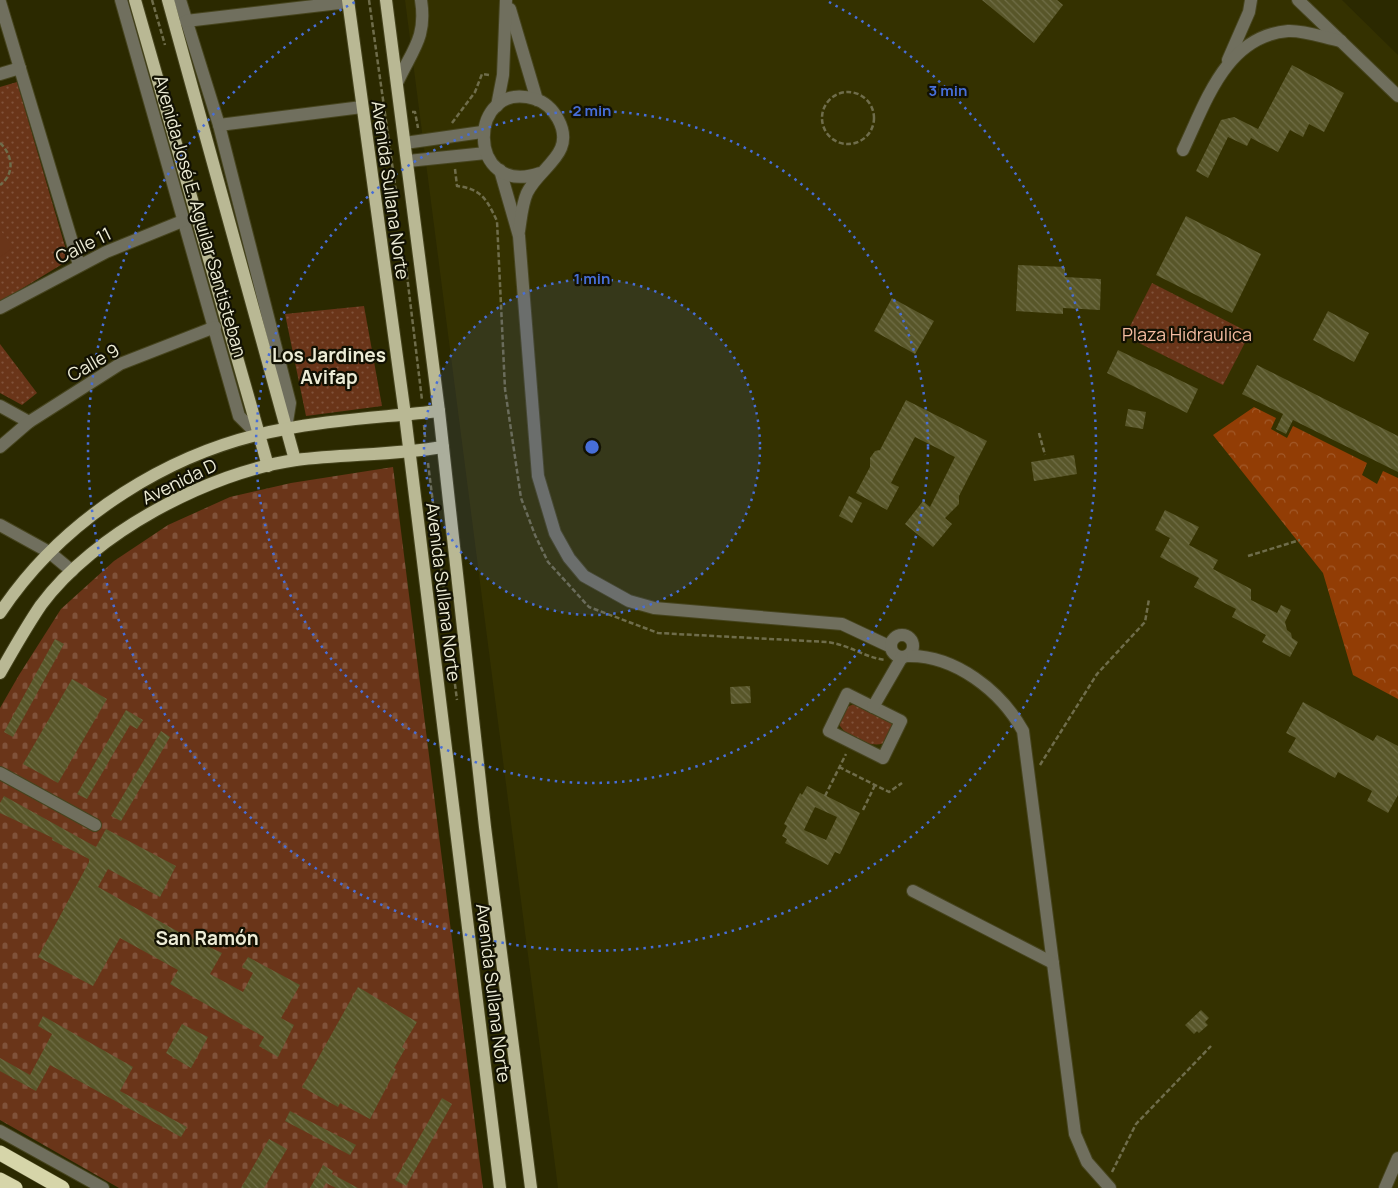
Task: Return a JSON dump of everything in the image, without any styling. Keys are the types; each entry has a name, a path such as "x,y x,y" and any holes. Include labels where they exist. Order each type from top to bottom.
{"highway":[{"path":"0,1153 62,1188"},
{"path":"0,1180 15,1188"}],"main road":[{"name":"Avenida José E. Aguilar Santisteban","path":"135,0 268,466"},
{"name":"Avenida José E. Aguilar Santisteban","path":"168,0 295,460"},
{"name":"Avenida Sullana Norte","path":"386,0 439,411 484,827 531,1188"},
{"name":"Avenida Sullana Norte","path":"348,1 405,415 500,1188"},
{"name":"Avenida D","path":"0,613 17,588 49,552 94,512 149,478 183,461 258,435 286,428 439,411"},
{"name":"Avenida D","path":"0,673 42,604 72,571 118,534 161,506 229,476 295,460 443,448"}],"street":[{"name":"Avenida José E. Aguilar Santisteban","path":"121,0 185,220 239,416 258,435"},
{"name":"Avenida José E. Aguilar Santisteban","path":"180,0 219,126 290,403 286,428"},
{"path":"397,83 422,31 424,22 421,0"},
{"path":"506,0 537,100"},
{"path":"497,106 504,65 506,0"},
{"path":"1183,150 1226,64 1249,12 1251,0"},
{"path":"1298,0 1398,96"},
{"path":"186,21 348,1"},
{"path":"0,2 80,266"},
{"path":"1226,64 1246,47 1262,37 1290,31 1341,41"},
{"path":"0,74 20,68"},
{"path":"519,236 526,195 540,173 558,157 562,146 562,134 554,112 537,100 516,97 497,106 487,118 482,132 486,153 500,170 519,236 538,476 555,533 569,558 579,570 608,591 629,601 654,608 842,624 866,633 897,655 927,658 954,664 997,697 1015,717 1023,731 1031,779 1075,1134 1087,1162 1108,1186"},
{"path":"219,126 362,107"},
{"path":"405,142 482,132"},
{"path":"408,161 486,153"},
{"path":"500,170 520,177 540,173"},
{"name":"Calle 11","path":"0,308 106,252 185,220"},
{"name":"Calle 9","path":"0,447 29,422 120,364 215,327"},
{"path":"0,406 29,422"},
{"path":"0,525 49,552 72,571"},
{"path":"866,633 909,637 927,658"},
{"path":"897,655 893,639 900,635"},
{"path":"873,707 890,675 888,666 897,655 913,649 912,641"},
{"path":"847,694 873,707 901,721 883,758 829,731 847,694"},
{"path":"0,773 95,825"},
{"path":"913,891 1053,962"},
{"path":"0,1131 104,1188"},
{"path":"1386,1188 1398,1158"}],"path":[{"path":"844,93 861,96 872,109 874,117 869,133 864,139 854,144 838,142 831,138 823,124 824,108 835,96 844,93"},
{"path":"0,143 7,150 11,166 9,174 0,186"},
{"path":"457,186 473,188 484,197 497,222 505,389 521,498 534,535 548,562 560,577 590,607 658,633 834,643 860,650 874,659 897,655"},
{"path":"1039,432 1045,455"},
{"path":"1248,556 1300,540"},
{"path":"1031,779 1062,733 1097,674 1146,622 1149,599"},
{"path":"825,796 843,760"},
{"path":"839,767 889,792 902,783"},
{"path":"863,810 875,785"},
{"path":"1108,1186 1136,1124 1212,1046"}],"shaded area":[{"path":"405,0 1342,0 1398,55 1398,1188 558,1188"}],"green space":[{"path":"17,82 69,260 0,302 0,87"},
{"path":"0,230 14,247 0,257"},
{"name":"Plaza Hidraulica","path":"1152,283 1250,333 1223,385 1125,336"},
{"path":"364,306 382,406 306,416 285,314"},
{"path":"0,344 37,393 22,405 0,393"},
{"path":"1254,407 1276,418 1271,429 1287,438 1293,426 1367,463 1362,475 1377,484 1383,471 1398,478 1398,699 1353,675 1323,573 1213,435"},
{"path":"393,467 483,1188 119,1188 0,1120 0,708 61,609 114,561 168,525 230,497 291,483"},
{"path":"857,703 889,718 893,725 887,742 874,744 860,741 842,729 839,724 844,708"}],"building":[{"path":"982,0 1057,0 1063,5 1034,43"},
{"path":"1292,65 1344,93 1324,132 1309,124 1303,137 1290,130 1278,152 1251,138 1247,146 1228,137 1208,178 1196,171 1221,120 1234,117 1258,129"},
{"path":"1186,216 1261,254 1232,313 1156,275"},
{"path":"1018,265 1065,267 1065,277 1101,279 1100,310 1063,308 1063,314 1016,311"},
{"path":"892,298 934,321 915,354 874,331"},
{"path":"1328,311 1369,333 1354,362 1313,340"},
{"path":"1118,350 1198,389 1187,413 1107,373"},
{"path":"1257,365 1398,436 1398,472 1293,420 1286,434 1276,429 1283,414 1242,394"},
{"path":"906,400 987,441 959,496 959,504 945,518 952,524 933,547 905,524 923,501 930,507 955,457 915,437 891,483 899,487 887,510 856,493 870,467 870,458 875,451 880,450"},
{"path":"1128,409 1146,412 1143,429 1125,426"},
{"path":"1074,455 1077,474 1034,481 1031,462"},
{"path":"849,496 862,503 852,523 839,516"},
{"path":"1165,510 1199,527 1189,545 1218,560 1213,569 1251,589 1251,600 1277,613 1281,605 1291,610 1285,622 1292,638 1298,642 1290,657 1262,642 1266,635 1232,617 1236,609 1194,587 1199,578 1160,557 1170,538 1155,530"},
{"path":"55,639 64,644 13,737 4,732"},
{"path":"72,679 107,699 58,783 23,764"},
{"path":"750,686 751,703 731,704 730,687"},
{"path":"1303,702 1373,741 1377,735 1398,746 1398,795 1388,813 1367,801 1372,791 1338,772 1335,778 1288,752 1296,738 1286,733"},
{"path":"126,710 143,720 137,729 130,725 87,799 77,794"},
{"path":"161,731 170,737 121,821 111,816"},
{"path":"807,786 860,813 840,854 835,852 828,865 785,843 787,839 782,836 787,826 784,824 800,793 802,795","holes":["815,807 837,817 826,840 804,830"]},
{"path":"4,796 96,847 106,829 176,866 160,897 108,869 98,887 186,936 222,953 210,974 243,992 253,973 242,967 248,957 300,985 281,1018 294,1025 278,1057 259,1046 264,1037 170,984 178,970 120,938 93,986 38,957 89,859 52,840 53,838 0,813 0,803"},
{"path":"358,987 417,1022 402,1047 405,1049 370,1119 340,1103 338,1107 302,1087"},
{"path":"1201,1010 1209,1018 1205,1022 1208,1025 1199,1033 1197,1031 1194,1034 1185,1025"},
{"path":"43,1016 133,1067 120,1091 187,1127 181,1137 50,1065 36,1091 0,1071 0,1058 30,1075 52,1034 38,1026"},
{"path":"182,1024 208,1037 191,1068 166,1053"},
{"path":"442,1098 452,1104 406,1186 395,1180"},
{"path":"290,1111 356,1145 350,1155 285,1121"},
{"path":"269,1139 287,1149 264,1188 241,1188"},
{"path":"323,1165 333,1171 332,1174 358,1188 336,1188 326,1183 323,1188 310,1188"}],"district":[{"name":"Los Jardines Avifap","path":"329,366"},
{"name":"San Ramón","path":"207,938"}]}
